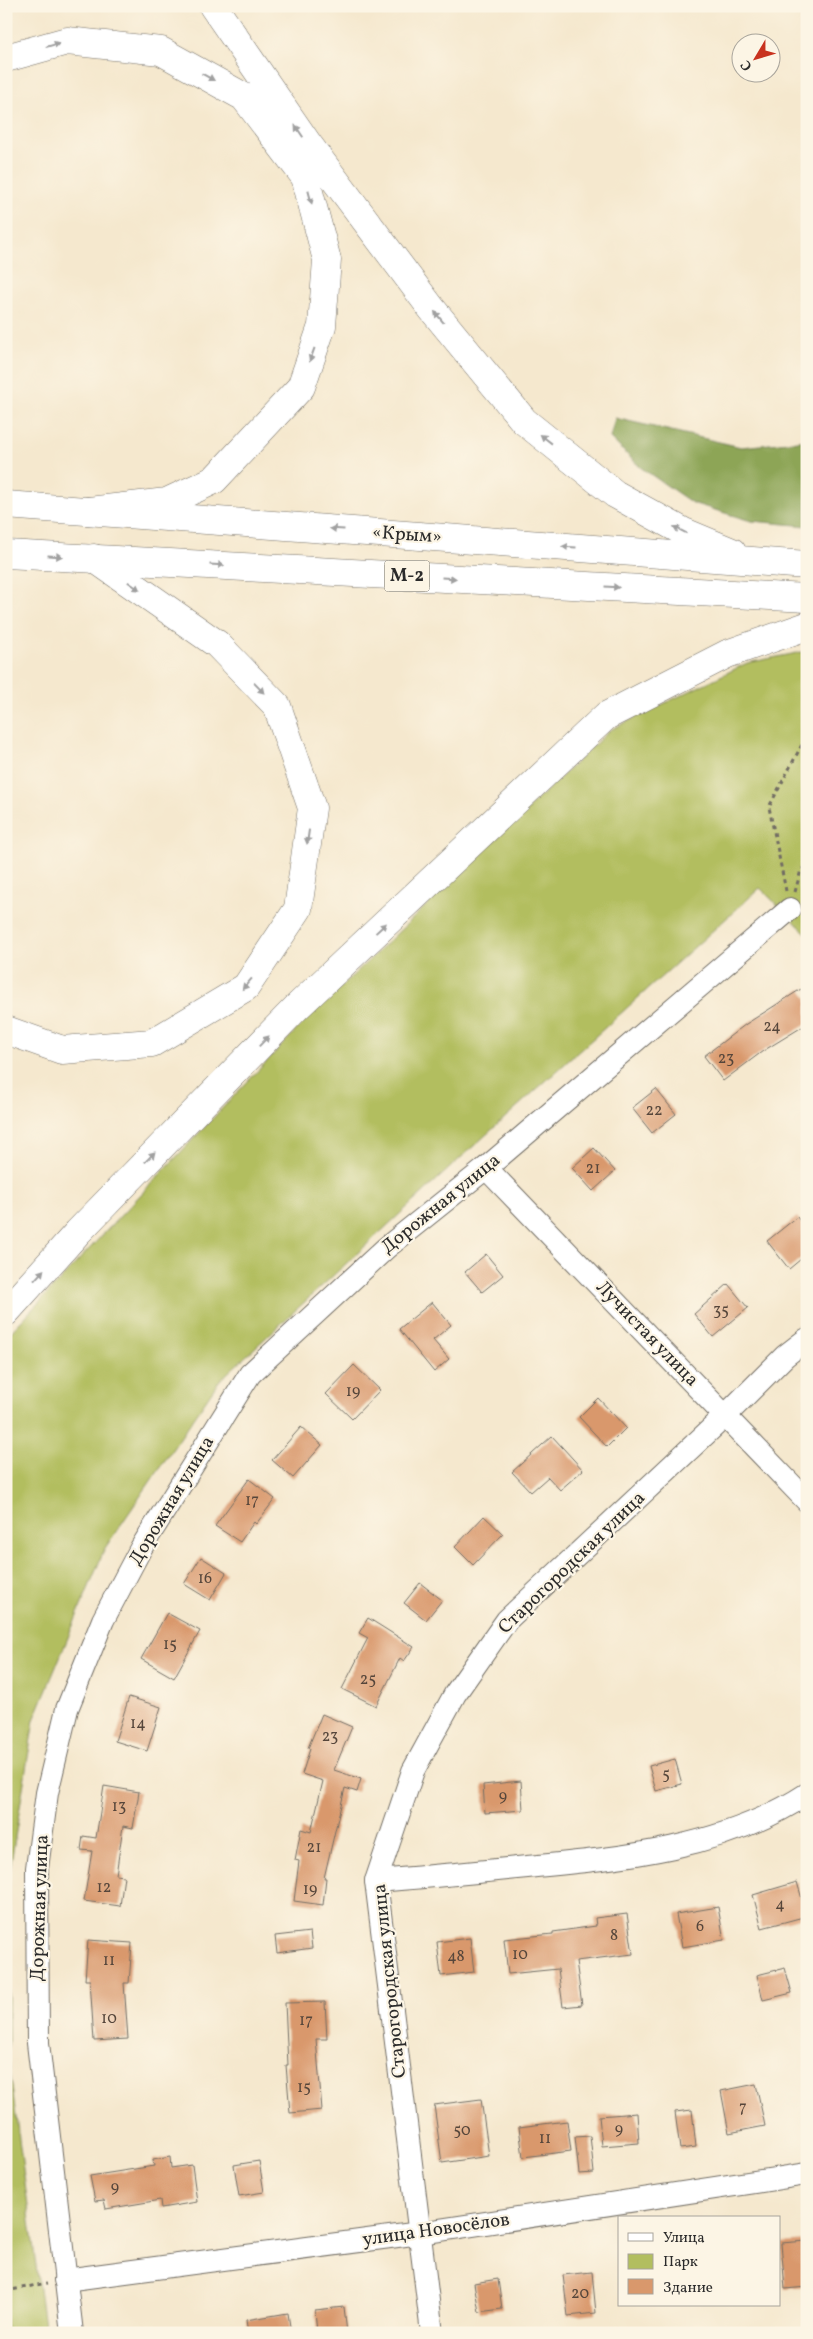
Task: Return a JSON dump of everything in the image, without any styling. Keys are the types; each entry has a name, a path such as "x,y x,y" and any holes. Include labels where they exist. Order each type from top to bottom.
{"main road":[{"path":"213,6 308,144 432,309 524,421 615,494 684,532 757,562"},
{"path":"6,58 67,41 161,51 244,97 305,177 327,260 322,326 301,387 214,480 168,502 89,510"},
{"name":"«Крым»","path":"6,505 807,565"},
{"name":"М-2","path":"6,554 807,598"},
{"path":"6,1030 62,1050 152,1043 246,987 298,909 312,808 277,706 217,644 94,558"},
{"path":"6,1312 78,1232 297,1007 606,716 727,654 807,626"}],"street":[{"name":"Дорожная улица","path":"72,2333 38,2043 37,1868 47,1793 67,1709 104,1620 141,1548 250,1374 386,1248 486,1168 790,909"},
{"name":"Лучистая улица","path":"486,1168 807,1501"},
{"name":"Старогородская улица","path":"432,2333 376,1881 413,1771 455,1694 507,1620 726,1415 785,1356 807,1339"},
{"path":"376,1881 576,1863 652,1853 733,1831 795,1802 807,1794"},
{"name":"улица Новосёлов","path":"65,2280 420,2233 807,2174"}],"path":[{"path":"790,909 769,807 807,735"},
{"path":"790,909 801,870 807,865"},
{"path":"6,2291 65,2280"}],"green space":[{"path":"615,418 741,447 807,440 807,526 751,521 692,503 640,467 610,438"},
{"path":"807,651 807,934 760,888 466,1153 219,1381 105,1548 34,1720 9,1875 8,2057 45,2333 6,2333 6,1337 302,1024 610,730 747,663"}],"building":[{"path":"801,989 807,998 807,1024 763,1051 723,1081 704,1056 746,1024"},
{"path":"656,1089 676,1114 652,1133 632,1108"},
{"path":"594,1148 615,1171 593,1191 572,1168"},
{"path":"797,1217 807,1230 807,1254 789,1269 767,1241"},
{"path":"486,1254 503,1275 482,1292 465,1272"},
{"path":"728,1284 748,1308 713,1337 694,1314"},
{"path":"432,1302 451,1325 433,1340 449,1359 434,1372 399,1329"},
{"path":"354,1365 380,1390 352,1419 326,1394"},
{"path":"598,1398 626,1428 607,1447 579,1417"},
{"path":"301,1427 322,1445 293,1478 272,1460"},
{"path":"552,1436 583,1470 560,1490 548,1477 531,1492 512,1472"},
{"path":"249,1479 275,1499 256,1524 254,1522 240,1542 215,1526"},
{"path":"484,1516 503,1534 473,1565 455,1547"},
{"path":"201,1557 226,1573 210,1600 184,1584"},
{"path":"420,1583 442,1600 426,1620 404,1603"},
{"path":"167,1613 200,1631 174,1678 141,1659"},
{"path":"368,1618 414,1647 404,1661 400,1658 376,1706 342,1689 368,1638 359,1633"},
{"path":"129,1697 161,1707 147,1751 115,1741"},
{"path":"322,1714 352,1727 334,1770 361,1779 357,1792 345,1788 324,1878 326,1878 323,1905 294,1901 299,1861 295,1860 301,1829 311,1832 323,1781 302,1774 310,1749 308,1748"},
{"path":"675,1759 682,1784 656,1791 649,1766"},
{"path":"521,1781 523,1810 485,1813 483,1785"},
{"path":"104,1786 139,1792 133,1828 123,1826 116,1875 124,1876 120,1906 84,1901 92,1851 81,1850 83,1836 96,1838"},
{"path":"797,1882 807,1916 762,1928 753,1895"},
{"path":"718,1907 724,1940 682,1947 676,1914"},
{"path":"627,1914 633,1954 576,1961 582,2005 563,2007 558,1969 508,1974 504,1939 553,1934 553,1932 596,1926 595,1918"},
{"path":"310,1932 312,1948 277,1953 275,1936"},
{"path":"470,1938 474,1972 441,1976 437,1942"},
{"path":"88,1940 132,1943 129,1983 124,1983 128,2039 94,2041 90,1980 85,1980"},
{"path":"785,1968 792,1993 763,2000 757,1975"},
{"path":"325,2002 327,2039 316,2039 322,2110 290,2113 286,2065 288,2065 285,2003"},
{"path":"756,2084 765,2126 729,2133 721,2091"},
{"path":"481,2099 489,2156 442,2163 434,2105"},
{"path":"692,2110 696,2147 680,2149 675,2112"},
{"path":"637,2113 639,2143 602,2146 599,2116"},
{"path":"567,2121 571,2151 523,2157 519,2127"},
{"path":"590,2136 594,2173 579,2174 575,2137"},
{"path":"170,2157 171,2168 192,2165 197,2202 161,2208 160,2200 106,2209 104,2200 95,2201 90,2176 154,2166 153,2160"},
{"path":"259,2161 264,2192 239,2196 234,2165"},
{"path":"807,2241 807,2287 785,2289 781,2243"},
{"path":"592,2272 596,2313 568,2316 563,2275"},
{"path":"498,2279 502,2309 479,2312 474,2283"},
{"path":"344,2307 347,2333 317,2333 315,2310"},
{"path":"288,2313 291,2333 248,2333 246,2320"}]}
